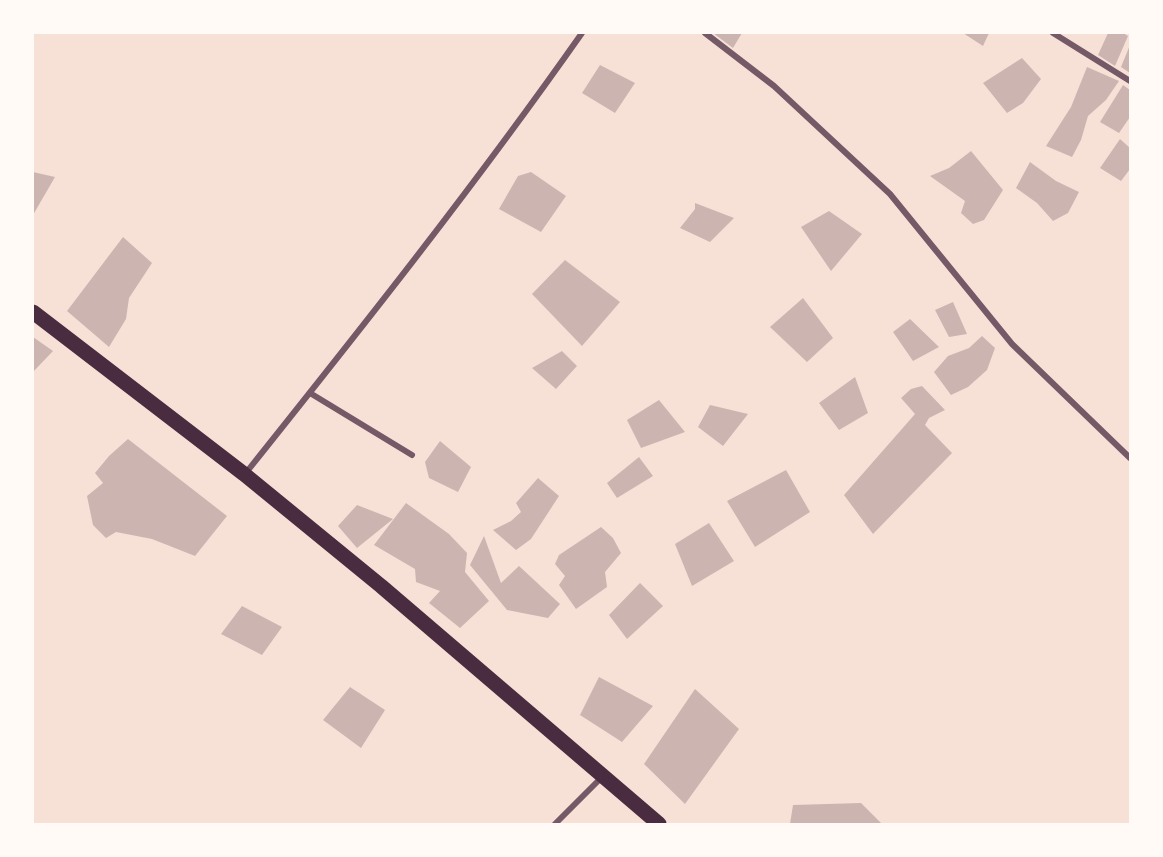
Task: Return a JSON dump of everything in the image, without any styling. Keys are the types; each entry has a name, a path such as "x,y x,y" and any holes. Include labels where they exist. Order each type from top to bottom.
{"main road":[{"path":"33,312 244,474 381,586 659,824"}],"street":[{"path":"244,474 310,393 547,83 582,33"},
{"path":"705,33 774,86 890,194 1012,344 1130,458"},
{"path":"1053,33 1130,81"},
{"path":"310,393 412,455"},
{"path":"555,824 603,776"}],"building":[{"path":"713,33 742,33 733,48"},
{"path":"963,33 989,33 983,46"},
{"path":"1108,33 1123,33 1128,36 1115,66 1098,55"},
{"path":"1130,45 1130,73 1121,67"},
{"path":"1022,58 1041,79 1023,103 1007,113 983,83"},
{"path":"600,65 635,83 615,113 582,93"},
{"path":"1087,67 1119,81 1106,100 1088,116 1081,140 1072,157 1046,146 1071,107"},
{"path":"1123,85 1130,90 1130,117 1119,133 1100,122"},
{"path":"1120,139 1130,148 1130,169 1121,181 1100,168"},
{"path":"971,151 1003,190 984,220 973,224 961,213 965,201 930,176 949,168"},
{"path":"1030,162 1056,181 1079,192 1068,213 1053,221 1037,203 1016,188"},
{"path":"33,172 55,177 33,215"},
{"path":"531,172 566,196 541,232 499,209 518,176"},
{"path":"695,203 734,218 710,242 680,228 695,209"},
{"path":"829,211 862,234 831,271 801,227"},
{"path":"123,237 152,263 129,298 126,319 109,347 67,311"},
{"path":"565,260 620,302 582,346 532,294"},
{"path":"803,298 833,338 807,362 770,327"},
{"path":"953,302 967,334 949,337 935,310"},
{"path":"910,319 939,347 913,361 893,332"},
{"path":"982,336 995,348 987,370 968,387 951,395 934,372 948,356 969,348"},
{"path":"33,337 53,351 33,372"},
{"path":"562,351 577,366 556,389 532,368"},
{"path":"855,377 868,413 839,430 819,403"},
{"path":"922,386 945,410 929,418 925,425 952,453 873,534 844,495 915,414 901,398 911,389"},
{"path":"659,400 685,432 641,448 627,420"},
{"path":"710,405 748,414 723,446 698,427"},
{"path":"128,439 227,516 195,556 152,539 116,532 106,538 93,525 87,496 103,483 95,473"},
{"path":"440,441 471,467 458,492 429,478 425,462"},
{"path":"639,457 653,476 617,498 607,483"},
{"path":"786,470 810,512 755,547 727,501"},
{"path":"538,478 559,496 531,539 516,550 493,530 511,521 521,512 516,503"},
{"path":"406,503 449,534 467,553 465,572 489,601 460,628 429,603 440,591 416,582 415,569 374,545"},
{"path":"357,505 393,519 357,548 338,526"},
{"path":"709,523 734,561 692,586 675,544"},
{"path":"601,527 613,538 621,553 605,572 607,587 576,609 559,585 565,576 555,564 559,555"},
{"path":"484,536 501,583 519,566 560,604 548,618 507,610 470,565"},
{"path":"640,583 663,606 627,639 609,615"},
{"path":"242,606 282,627 262,655 221,634"},
{"path":"599,677 653,706 622,742 580,715"},
{"path":"350,687 385,710 361,748 323,720"},
{"path":"695,689 739,729 685,804 644,764"},
{"path":"861,803 882,824 790,824 793,805"}]}
